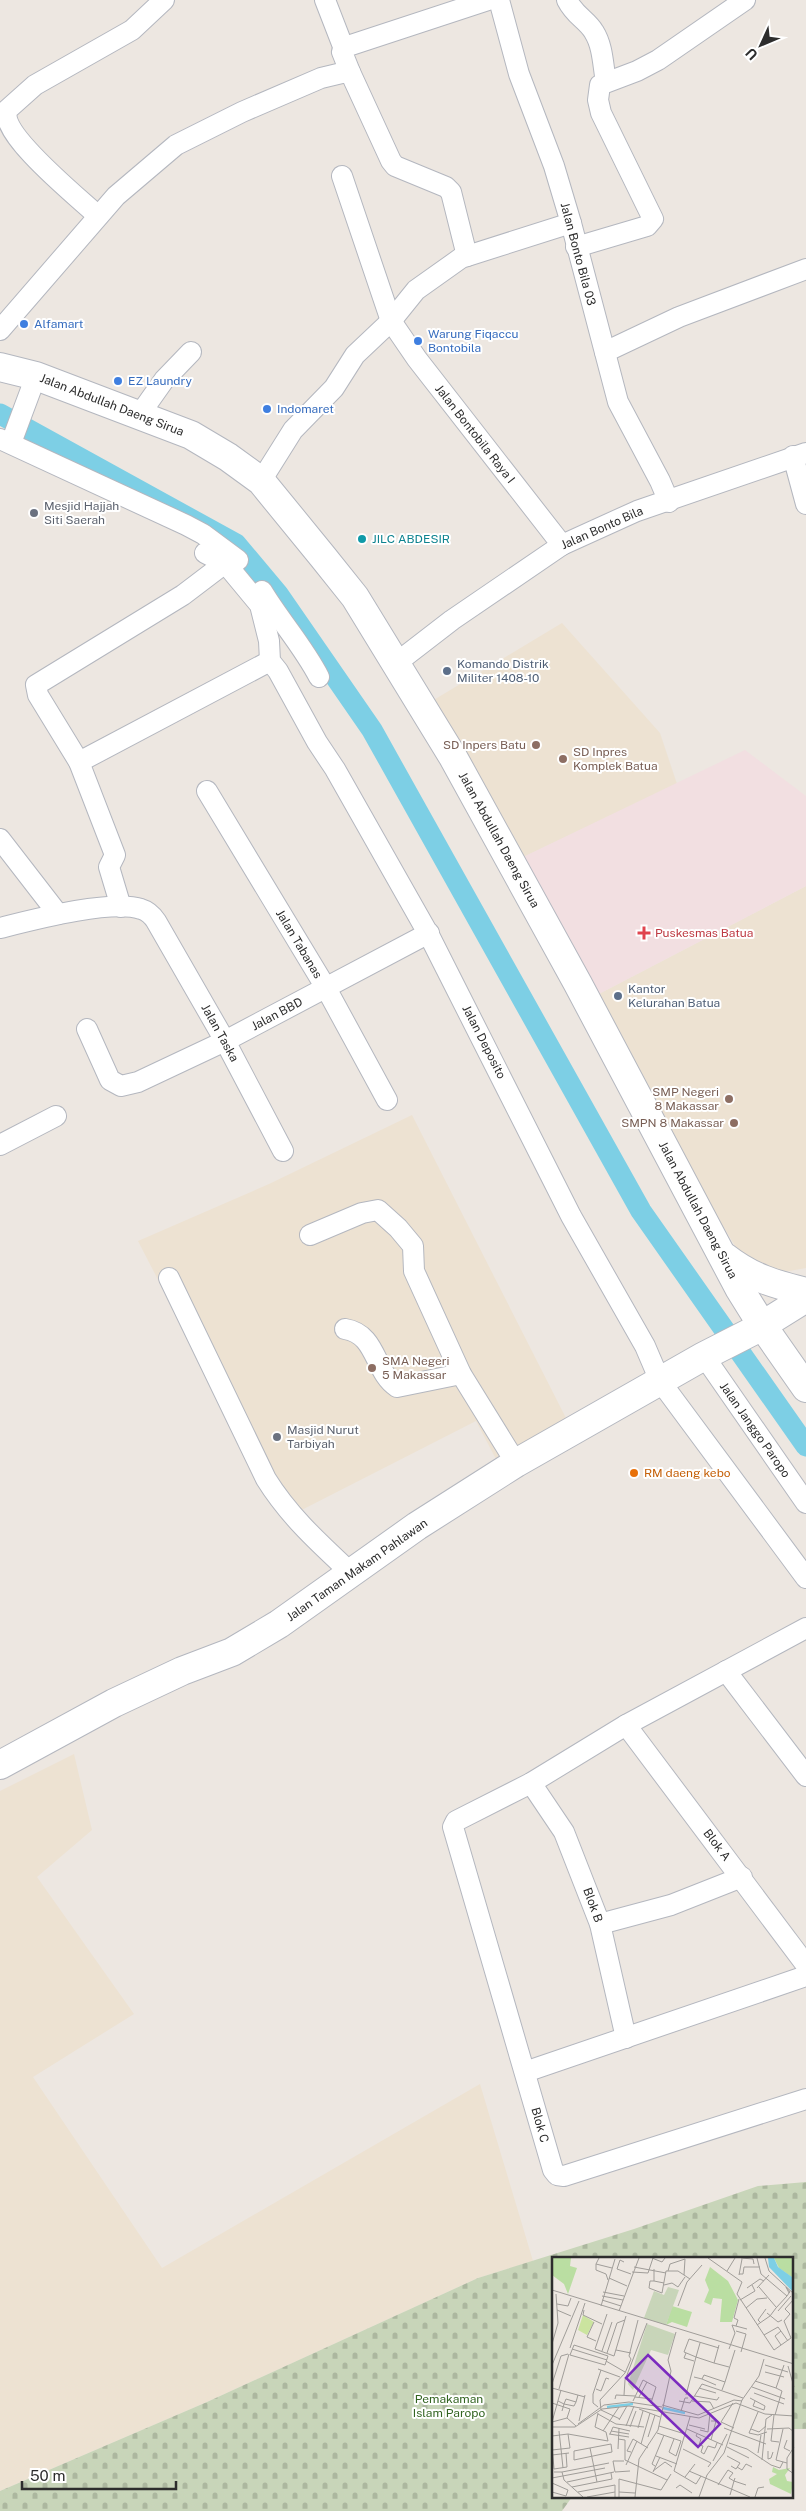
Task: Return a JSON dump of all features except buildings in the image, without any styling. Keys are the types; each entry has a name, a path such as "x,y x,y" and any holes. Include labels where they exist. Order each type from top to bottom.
{"main road":[{"name":"Jalan Abdullah Daeng Sirua","path":"0,367 33,383 140,414 191,435 228,457 261,481 355,598 453,758 538,911 720,1253 757,1328 806,1388"},
{"path":"720,1253 744,1272 806,1292"},
{"name":"Jalan Taman Makam Pahlawan","path":"0,1765 114,1703 232,1652 279,1624 417,1526 516,1463 757,1328 806,1298"}],"street":[{"path":"98,216 26,149 5,115 11,104 35,85 132,30 164,0"},
{"path":"325,0 344,49 342,52 350,72 391,161 395,166 446,187 451,192 467,256"},
{"path":"344,49 408,25 488,0"},
{"name":"Jalan Bonto Bila 03","path":"499,0 519,74 554,166 618,402 660,481 669,502"},
{"path":"567,0 572,11 594,32 599,46 606,82"},
{"path":"576,247 647,226 653,219 601,113 598,100 600,85 637,71 658,60 746,0"},
{"path":"0,330 116,196 176,145 242,112 321,78 350,72"},
{"name":"Jalan Bontobila Raya I","path":"342,176 391,321 417,359 562,545"},
{"path":"261,481 293,430 334,388 355,355 391,321 416,290 442,270 467,256 571,224"},
{"path":"604,352 678,318 806,269"},
{"path":"140,414 164,380 191,352"},
{"path":"33,383 9,437 186,525 259,586 291,636 308,656 319,676"},
{"path":"799,455 806,504"},
{"name":"Jalan Bonto Bila","path":"395,664 460,614 562,545 637,511 669,502 799,455"},
{"path":"204,553 230,560 260,605 274,666"},
{"path":"0,928 58,914 121,907 110,867 115,855 79,762 38,696 36,685 183,595 230,560"},
{"path":"79,762 274,666 308,656"},
{"name":"Jalan Deposito","path":"274,666 317,742 335,769 428,934 571,1216 645,1346 660,1381 806,1578"},
{"name":"Jalan Tabanas","path":"207,791 326,988 387,1100"},
{"path":"0,839 58,914"},
{"name":"Jalan Taska","path":"121,907 142,909 153,916 225,1041 283,1151"},
{"name":"Jalan BBD","path":"87,1029 110,1080 121,1086 138,1082 225,1041 428,934"},
{"path":"0,1145 56,1116"},
{"path":"310,1235 362,1213 378,1210 386,1216 413,1246 414,1271 461,1374 516,1463"},
{"path":"169,1278 266,1479 284,1507 350,1572"},
{"path":"345,1329 357,1332 364,1339 390,1381 397,1386 461,1374"},
{"name":"Jalan Janggo Paropo","path":"708,1354 806,1503"},
{"path":"531,1783 626,1725 806,1628"},
{"path":"726,1671 806,1776"},
{"name":"Blok A","path":"626,1725 742,1877 806,1965"},
{"name":"Blok C","path":"531,1783 453,1824 487,1951 553,2170 557,2175 564,2176 806,2099"},
{"name":"Blok B","path":"531,1783 564,1832 600,1924 626,2038"},
{"path":"600,1924 671,1905 742,1877"},
{"path":"525,2072 806,1976"}],"shaded area":[{"name":"SD Inpres Komplek Batua","path":"562,623 660,733 677,784 517,860 427,704"},
{"path":"745,750 806,796 806,886 595,996 517,860"},
{"name":"SMP Negeri 8 Makassar","path":"806,886 806,1268 784,1272 762,1267 742,1257 708,1202 595,996"},
{"name":"SMA Negeri 5 Makassar","path":"412,1115 568,1422 497,1461 476,1421 282,1520 138,1241 269,1184"},
{"path":"74,1754 92,1830 37,1877 134,2014 33,2077 162,2268 480,2084 533,2261 478,2278 207,2402 0,2491 0,1791"}],"green space":[{"name":"Pemakaman Islam Paropo","path":"806,2182 806,2429 794,2429 794,2257 552,2257 552,2498 571,2498 562,2511 0,2511 0,2491 207,2402 478,2278 634,2229 758,2186"}],"waterway":[{"path":"0,414 236,544 278,594 372,730 641,1211 806,1446"}],"place":[{"name":"Alfamart","path":"24,324"},
{"name":"Warung Fiqaccu Bontobila","path":"418,341"},
{"name":"EZ Laundry","path":"118,381"},
{"name":"Indomaret","path":"267,409"},
{"name":"Mesjid Hajjah Siti Saerah","path":"34,513"},
{"name":"JILC ABDESIR","path":"362,539"},
{"name":"Komando Distrik Militer 1408-10","path":"447,671"},
{"name":"SD Inpers Batu","path":"536,745"},
{"name":"SD Inpres Komplek Batua","path":"563,759"},
{"name":"Puskesmas Batua","path":"644,933"},
{"name":"Kantor Kelurahan Batua","path":"618,996"},
{"name":"SMP Negeri 8 Makassar","path":"729,1099"},
{"name":"SMPN 8 Makassar","path":"734,1123"},
{"name":"SMA Negeri 5 Makassar","path":"372,1368"},
{"name":"Masjid Nurut Tarbiyah","path":"277,1437"},
{"name":"RM daeng kebo","path":"634,1473"}]}
